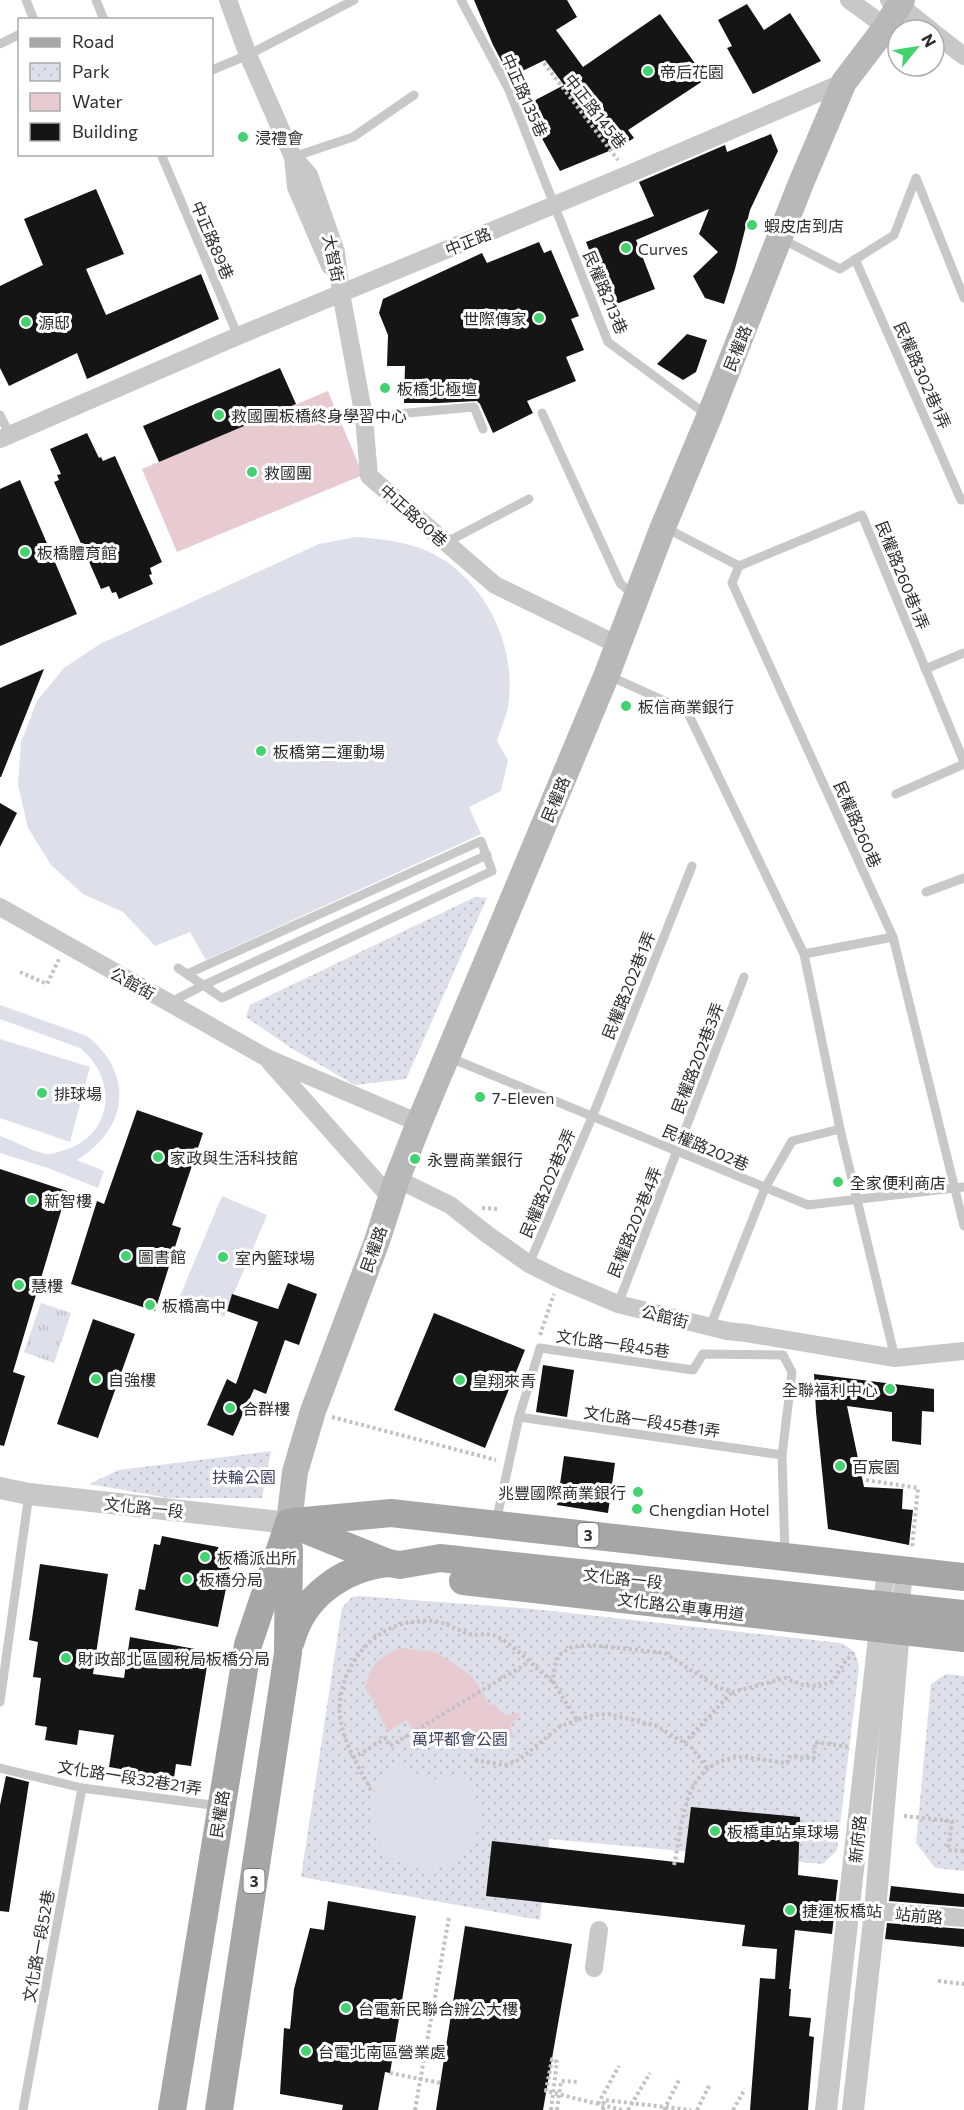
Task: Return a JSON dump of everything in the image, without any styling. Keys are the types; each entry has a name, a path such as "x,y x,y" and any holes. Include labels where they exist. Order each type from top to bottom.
{"main road":[{"name":"中正路","path":"890,18 897,2"},
{"name":"中正路","path":"844,82 886,27"},
{"name":"民權路","path":"219,2110 288,1653 289,1523 295,1472 313,1411 419,1123 607,674 663,527 710,417 844,82"},
{"name":"文化路一段","path":"289,1523 392,1513 785,1557 901,1562 964,1577"},
{"name":"民權路","path":"172,2110 248,1645 289,1523"},
{"name":"文化路一段","path":"289,1523 394,1564"},
{"path":"288,1653 300,1619 322,1591 348,1573 374,1564 394,1564"},
{"name":"文化路公車專用道","path":"394,1564 439,1578 890,1618 964,1638"},
{"path":"890,1618 964,1614"}],"street":[{"name":"大智街","path":"228,0 248,55 293,157 296,187 341,294"},
{"path":"849,0 886,27"},
{"path":"897,2 916,18"},
{"path":"946,42 964,56"},
{"name":"中正路","path":"5,437 238,336 554,206 844,82"},
{"name":"中正路80巷","path":"341,294 364,417 369,476 495,585 618,645"},
{"name":"公館街","path":"0,907 267,1058"},
{"path":"267,1058 419,1123"},
{"path":"267,1058 394,1188"},
{"name":"公館街","path":"394,1188 450,1205 529,1263 559,1280 618,1304 710,1327 895,1358 964,1351"},
{"name":"文化路一段","path":"0,1488 28,1494 289,1523"},
{"name":"新府路","path":"826,2110 890,1618 901,1562"},
{"name":"新府路","path":"853,2110 875,1911 890,1618"},
{"name":"站前路","path":"875,1911 964,1918"},
{"path":"594,1968 599,1930"}],"lane":[{"path":"26,0 33,18"},
{"path":"96,0 103,18"},
{"path":"213,70 248,55 354,0"},
{"name":"中正路135巷","path":"461,0 509,90 554,206"},
{"path":"0,44 18,35"},
{"path":"293,157 353,137 414,95"},
{"name":"中正路89巷","path":"162,156 238,336"},
{"path":"780,238 840,268 894,235 916,178 964,298"},
{"name":"民權路213巷","path":"554,206 608,342 710,417"},
{"name":"民權路302巷1弄","path":"855,259 961,500 964,499"},
{"path":"364,417 474,407 483,429"},
{"path":"542,413 620,583 637,599"},
{"path":"0,415 5,437"},
{"path":"445,543 529,499"},
{"name":"民權路260巷1弄","path":"739,566 862,515 964,763"},
{"path":"663,527 739,566"},
{"name":"民權路260巷","path":"739,566 732,583 893,937 959,1188 964,1226"},
{"path":"925,669 964,653"},
{"path":"607,674 687,711 804,954 840,1129 895,1358"},
{"path":"896,794 964,763"},
{"path":"178,968 222,998 492,871 487,855 481,841 187,974"},
{"path":"169,1003 487,855"},
{"name":"民權路202巷1弄","path":"593,1115 692,866"},
{"path":"926,892 964,878"},
{"path":"804,954 893,937"},
{"name":"民權路202巷3弄","path":"678,1151 744,977"},
{"name":"民權路202巷","path":"448,1057 808,1205 959,1188"},
{"name":"民權路202巷2弄","path":"529,1263 593,1115"},
{"path":"710,1327 765,1188 792,1141 840,1129"},
{"name":"民權路202巷4弄","path":"618,1304 678,1151"},
{"name":"文化路一段45巷","path":"495,1525 519,1418 540,1348 693,1370 703,1354 783,1355 792,1372 782,1455"},
{"name":"文化路一段45巷1弄","path":"519,1418 782,1455"},
{"path":"782,1455 785,1557"},
{"path":"0,1702 28,1494"},
{"name":"文化路一段32巷21弄","path":"0,1768 82,1788 220,1806"},
{"name":"文化路一段52巷","path":"24,2110 82,1788"}],"path":[{"name":"中正路145巷","path":"544,63 629,174"},
{"path":"20,972 47,984 61,956"},
{"path":"313,1411 508,1464"},
{"path":"866,1480 918,1488 901,1562"},
{"path":"371,1790 353,1758 341,1723 339,1703 345,1677 372,1638 390,1627 411,1622 439,1622 470,1634 493,1635 518,1651 554,1682 577,1720"},
{"path":"554,1682 554,1668 559,1655 572,1647 591,1645 666,1653 717,1688 733,1692 785,1678 803,1685 819,1686 833,1680 856,1650"},
{"path":"353,1758 386,1738 390,1746 530,1662"},
{"path":"684,1743 733,1692"},
{"path":"475,1760 506,1765 519,1760 559,1727 593,1715 609,1714 657,1726 692,1749 707,1768"},
{"path":"674,1865 688,1794 696,1780 707,1768 733,1757 788,1763 789,1756 814,1758 815,1742 854,1748"},
{"path":"904,1816 952,1821 948,1850 964,1851"},
{"path":"415,2110 449,1917"},
{"path":"938,1982 964,1984"},
{"path":"551,2110 557,2062 552,2059 546,2091 598,2104 622,2110"},
{"path":"598,2104 619,2066"},
{"path":"390,2073 441,2083"},
{"path":"628,2110 650,2073"},
{"path":"664,2110 680,2078"},
{"path":"557,2110 561,2081 579,2082"},
{"path":"697,2110 710,2084"},
{"path":"733,2110 745,2089"},
{"path":"603,2110 604,2100 691,2110"}],"green space":[{"name":"板橋第二運動場","path":"356,537 410,545 447,562 465,577 493,615 508,660 510,683 508,706 497,741 508,760 501,791 469,807 481,834 206,960 190,932 155,946 123,912 83,894 51,865 28,828 18,785 21,742 37,701 64,668 100,644 319,544"},
{"path":"475,897 487,898 406,1079 355,1085 291,1048 246,1017 250,1005"},
{"path":"0,1005 87,1036 102,1051 113,1067 118,1084 119,1101 115,1117 107,1133 77,1160 104,1171 98,1188 48,1168 0,1153 0,1136 47,1154 81,1143 93,1132 101,1119 105,1105 105,1090 101,1074 80,1048 0,1019"},
{"name":"排球場","path":"0,1039 90,1067 70,1142 0,1118"},
{"name":"室內籃球場","path":"222,1196 267,1215 224,1317 179,1298"},
{"path":"41,1303 71,1313 54,1363 24,1352"},
{"name":"扶輪公園","path":"271,1451 262,1498 169,1498 89,1484 119,1470"},
{"name":"萬坪都會公園","path":"352,1597 534,1609 841,1643 849,1647 854,1652 859,1667 837,1850 823,1864 549,1839 540,1920 301,1877 342,1608"},
{"path":"946,1674 964,1676 964,1871 935,1868 916,1843 931,1684"},
{"path":"401,1761 422,1777 444,1779 462,1775 479,1806 479,1826 471,1844 448,1864 439,1868 425,1870 397,1861 383,1849 374,1833 371,1813 375,1788 383,1777"}],"water":[{"name":"救國團","path":"328,391 363,475 177,552 142,469"},
{"path":"401,1648 435,1652 469,1674 489,1704 495,1705 504,1715 521,1713 510,1727 514,1739 484,1732 465,1734 436,1745 431,1739 421,1745 407,1720 388,1732 365,1688 376,1662"}],"building":[{"path":"474,0 567,0 577,17 556,30 583,67 660,14 706,79 628,130 634,138 615,150 560,171 524,106 564,85 545,60 510,77 493,45"},
{"path":"747,4 764,30 790,13 821,61 753,94 727,48 732,46 718,20"},
{"path":"771,134 778,151 750,210 724,304 705,298 693,276 718,252 699,234 709,209 636,240 655,289 611,306 586,242 654,216 639,182 725,145 727,152"},
{"path":"96,189 124,254 86,269 106,315 201,274 219,319 87,379 77,353 9,386 0,368 0,286 43,265 24,219"},
{"path":"539,242 544,253 551,250 579,316 571,319 584,350 566,357 576,381 527,401 533,413 493,433 477,401 404,403 405,366 387,366 388,335 379,313 383,299 482,253 487,263"},
{"path":"687,334 707,340 696,372 683,380 657,364"},
{"name":"救國團板橋終身學習中心","path":"280,368 296,404 159,462 143,426"},
{"path":"87,433 99,458 101,457 103,461 115,456 162,562 150,568 152,574 149,575 153,584 119,599 116,592 112,593 109,586 101,589 54,482 59,480 57,475 61,474 50,449"},
{"name":"板橋體育館","path":"20,480 77,614 0,646 0,489"},
{"path":"44,669 1,777 0,777 0,688"},
{"path":"0,803 17,813 0,847"},
{"path":"137,1110 203,1133 172,1225 181,1228 155,1311 71,1284 97,1201 104,1204"},
{"path":"0,1169 67,1191 13,1372 25,1376 4,1446 0,1445"},
{"path":"288,1283 317,1294 299,1345 285,1340 266,1394 254,1389 233,1436 207,1425 227,1379 236,1384 258,1322 227,1311 232,1294 278,1309"},
{"name":"皇翔來青","path":"434,1313 525,1350 485,1448 394,1410"},
{"name":"自強樓","path":"93,1319 135,1334 98,1438 57,1424"},
{"path":"543,1365 574,1370 567,1417 536,1412"},
{"name":"百宸園","path":"814,1374 934,1389 934,1412 922,1411 921,1445 892,1441 892,1412 847,1406 864,1487 903,1489 902,1509 913,1510 909,1545 828,1529"},
{"path":"564,1456 615,1463 608,1513 557,1505"},
{"name":"板橋分局","path":"162,1536 218,1547 230,1569 218,1627 135,1610 139,1589 145,1590 154,1544 160,1545"},
{"path":"40,1564 108,1574 93,1674 124,1678 130,1637 195,1649 193,1663 207,1666 191,1766 176,1764 174,1778 109,1767 114,1735 79,1730 77,1745 45,1740 47,1727 35,1725 41,1678 33,1677 38,1642 29,1640"},
{"path":"6,1776 29,1782 9,1912 0,1911 0,1805"},
{"name":"捷運板橋站","path":"691,1807 800,1817 798,1875 838,1880 832,1934 795,1930 789,1989 791,1989 789,2016 811,2018 809,2036 814,2037 808,2110 750,2110 760,1978 775,1979 777,1949 742,1946 745,1925 486,1896 492,1841 684,1863"},
{"path":"891,1886 964,1894 964,1907 889,1901"},
{"name":"台電新民聯合辦公大樓","path":"328,1901 416,1916 390,2073 385,2072 378,2110 342,2110 343,2105 280,2094 284,2028 290,2029 294,1989 310,1928 324,1930"},
{"path":"887,1923 964,1929 964,1947 885,1939"},
{"path":"465,1926 572,1944 543,2110 436,2110"}],"place":[{"name":"帝后花園","path":"648,71"},
{"name":"浸禮會","path":"243,137"},
{"name":"蝦皮店到店","path":"752,225"},
{"name":"Curves","path":"626,248"},
{"name":"世際傳家","path":"539,318"},
{"name":"源邸","path":"26,322"},
{"name":"板橋北極壇","path":"385,388"},
{"name":"救國團板橋終身學習中心","path":"219,415"},
{"name":"救國團","path":"252,472"},
{"name":"板橋體育館","path":"25,552"},
{"name":"板信商業銀行","path":"626,706"},
{"name":"板橋第二運動場","path":"261,751"},
{"name":"排球場","path":"42,1093"},
{"name":"7-Eleven","path":"480,1097"},
{"name":"家政與生活科技館","path":"158,1157"},
{"name":"永豐商業銀行","path":"415,1159"},
{"name":"全家便利商店","path":"838,1182"},
{"name":"新智樓","path":"32,1200"},
{"name":"圖書館","path":"126,1256"},
{"name":"室內籃球場","path":"223,1257"},
{"name":"慧樓","path":"19,1285"},
{"name":"板橋高中","path":"150,1305"},
{"name":"自強樓","path":"96,1379"},
{"name":"皇翔來青","path":"460,1380"},
{"name":"全聯福利中心","path":"890,1389"},
{"name":"合群樓","path":"230,1408"},
{"name":"百宸園","path":"840,1466"},
{"name":"兆豐國際商業銀行","path":"638,1492"},
{"name":"Chengdian Hotel","path":"637,1509"},
{"name":"板橋派出所","path":"205,1557"},
{"name":"板橋分局","path":"187,1579"},
{"name":"財政部北區國稅局板橋分局","path":"66,1658"},
{"name":"板橋車站桌球場","path":"715,1831"},
{"name":"捷運板橋站","path":"790,1910"},
{"name":"台電新民聯合辦公大樓","path":"346,2008"},
{"name":"台電北南區營業處","path":"306,2051"}]}
